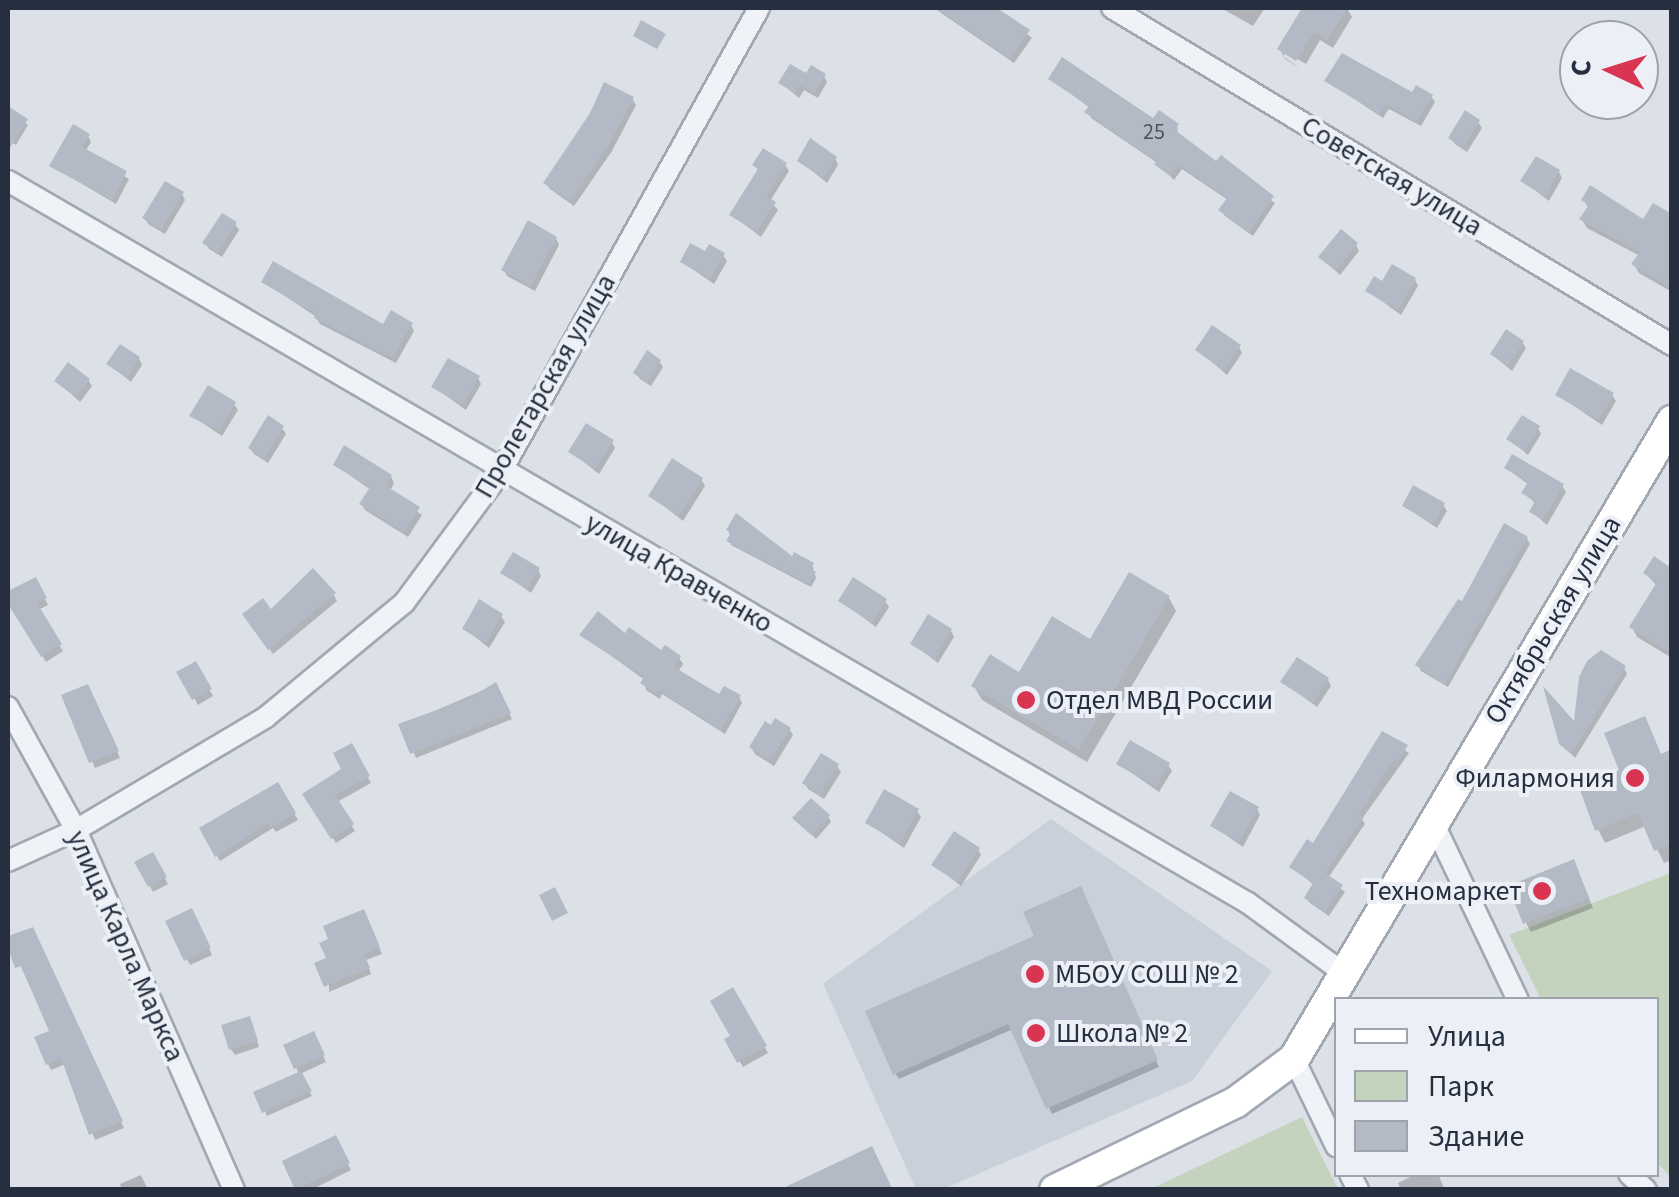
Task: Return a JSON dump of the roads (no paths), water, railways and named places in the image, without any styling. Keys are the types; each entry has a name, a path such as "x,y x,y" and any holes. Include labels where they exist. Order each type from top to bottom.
{"main road":[{"name":"Октябрьская улица","path":"1294,1059 1672,422"},
{"path":"1055,1190 1236,1102 1294,1059"}],"street":[{"name":"Пролетарская улица","path":"8,860 76,830 266,718 404,603 502,470 759,8"},
{"name":"Советская улица","path":"1112,8 1672,346"},
{"path":"1144,27 1156,8"},
{"name":"улица Кравченко","path":"8,181 1248,903 1345,974"},
{"name":"улица Карла Маркса","path":"8,707 76,830 234,1190"},
{"path":"1433,822 1517,997"},
{"path":"1294,1059 1334,1142"}],"place":[{"name":"Отдел МВД России","path":"1026,700"},
{"name":"Филармония","path":"1635,778"},
{"name":"Техномаркет","path":"1542,891"},
{"name":"МБОУ СОШ № 2","path":"1035,974"},
{"name":"Школа № 2","path":"1036,1033"}]}
